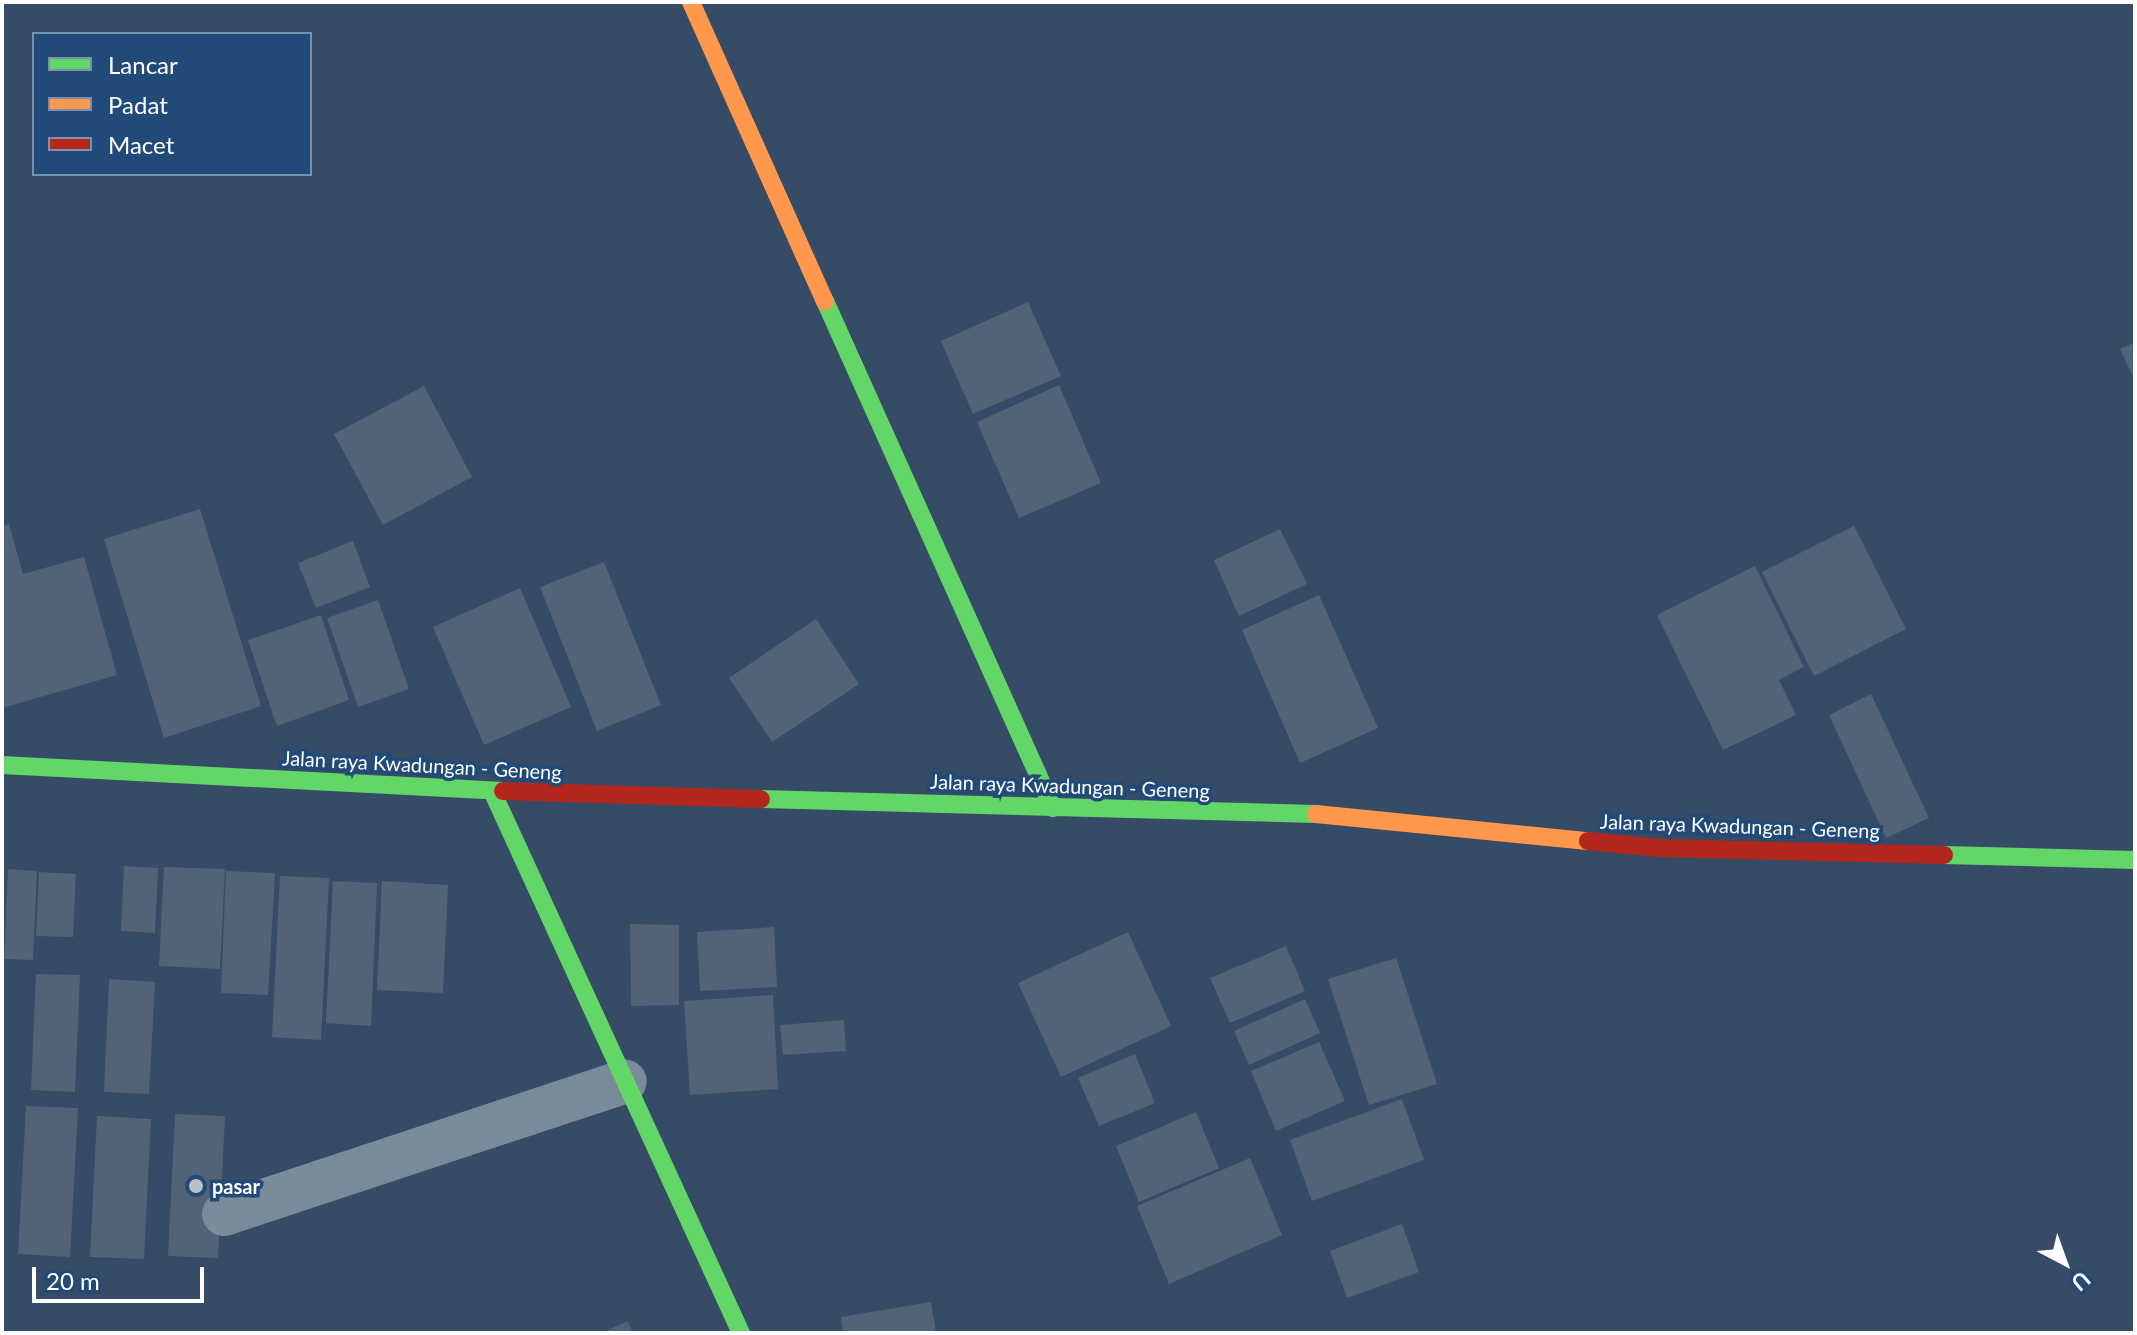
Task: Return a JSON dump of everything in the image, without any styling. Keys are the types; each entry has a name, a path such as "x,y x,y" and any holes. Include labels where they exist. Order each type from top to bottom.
{"main road":[{"path":"691,2 1053,808"},
{"name":"Jalan raya Kwadungan - Geneng","path":"2,765 492,791 1340,815 1658,848 2135,860"},
{"path":"492,791 741,1333"}],"street":[{"path":"224,1214 625,1081"}],"building":[{"path":"1028,302 1061,376 973,414 941,341"},
{"path":"2135,342 2135,381 2120,349"},
{"path":"1059,385 1101,483 1019,518 977,422"},
{"path":"424,386 472,477 383,525 334,434"},
{"path":"200,509 261,706 164,738 104,539"},
{"path":"9,524 23,574 84,557 117,675 2,708 2,526"},
{"path":"1854,526 1906,629 1814,676 1762,572"},
{"path":"1280,529 1307,584 1239,616 1214,560"},
{"path":"353,541 370,587 316,608 298,563"},
{"path":"604,562 661,705 597,731 540,587"},
{"path":"1755,566 1804,667 1779,680 1796,715 1723,750 1657,615"},
{"path":"520,588 571,707 484,745 433,627"},
{"path":"1319,595 1378,728 1300,763 1242,630"},
{"path":"378,600 409,689 358,707 327,618"},
{"path":"321,615 349,700 277,726 248,640"},
{"path":"816,619 859,684 772,742 729,678"},
{"path":"1871,694 1929,818 1886,838 1829,715"},
{"path":"124,866 158,868 155,933 121,931"},
{"path":"164,867 225,869 220,969 159,966"},
{"path":"8,869 37,871 33,960 4,959"},
{"path":"226,871 275,873 268,995 221,993"},
{"path":"39,872 76,874 73,937 36,936"},
{"path":"280,876 329,878 321,1040 272,1037"},
{"path":"333,881 377,883 371,1026 326,1023"},
{"path":"382,881 448,885 443,993 377,990"},
{"path":"630,924 679,925 679,1005 631,1006"},
{"path":"774,927 777,987 700,991 697,932"},
{"path":"1128,932 1171,1026 1061,1077 1018,983"},
{"path":"1286,946 1305,991 1230,1023 1210,978"},
{"path":"1396,958 1437,1084 1369,1105 1328,979"},
{"path":"36,974 80,975 75,1092 31,1090"},
{"path":"109,979 155,982 149,1094 104,1092"},
{"path":"773,995 778,1089 690,1095 684,1001"},
{"path":"1305,999 1320,1033 1249,1065 1234,1031"},
{"path":"844,1020 846,1051 783,1055 780,1025"},
{"path":"1319,1042 1345,1101 1276,1131 1251,1071"},
{"path":"1135,1054 1155,1103 1099,1126 1078,1078"},
{"path":"1402,1099 1424,1160 1312,1201 1290,1140"},
{"path":"26,1106 78,1108 70,1257 18,1254"},
{"path":"1196,1112 1219,1168 1139,1202 1116,1146"},
{"name":"pasar","path":"175,1114 225,1116 218,1258 168,1256"},
{"path":"97,1116 151,1119 144,1259 90,1257"},
{"path":"1250,1158 1282,1235 1169,1284 1137,1206"},
{"path":"1402,1224 1419,1272 1347,1298 1330,1251"},
{"path":"931,1302 936,1333 843,1333 841,1317"},
{"path":"628,1321 633,1333 601,1333"}],"traffic: fast":[{"path":"825,301 1053,808"},
{"path":"2,765 503,791"},
{"path":"492,791 741,1333"},
{"path":"761,799 1316,814"},
{"path":"1944,855 2135,860"}],"traffic: slow":[{"path":"691,2 825,301"},
{"path":"1316,814 1588,841"}],"traffic: jam":[{"path":"503,791 761,799"},
{"path":"1588,841 1658,848 1944,855"}],"place":[{"name":"pasar","path":"196,1186"}]}
